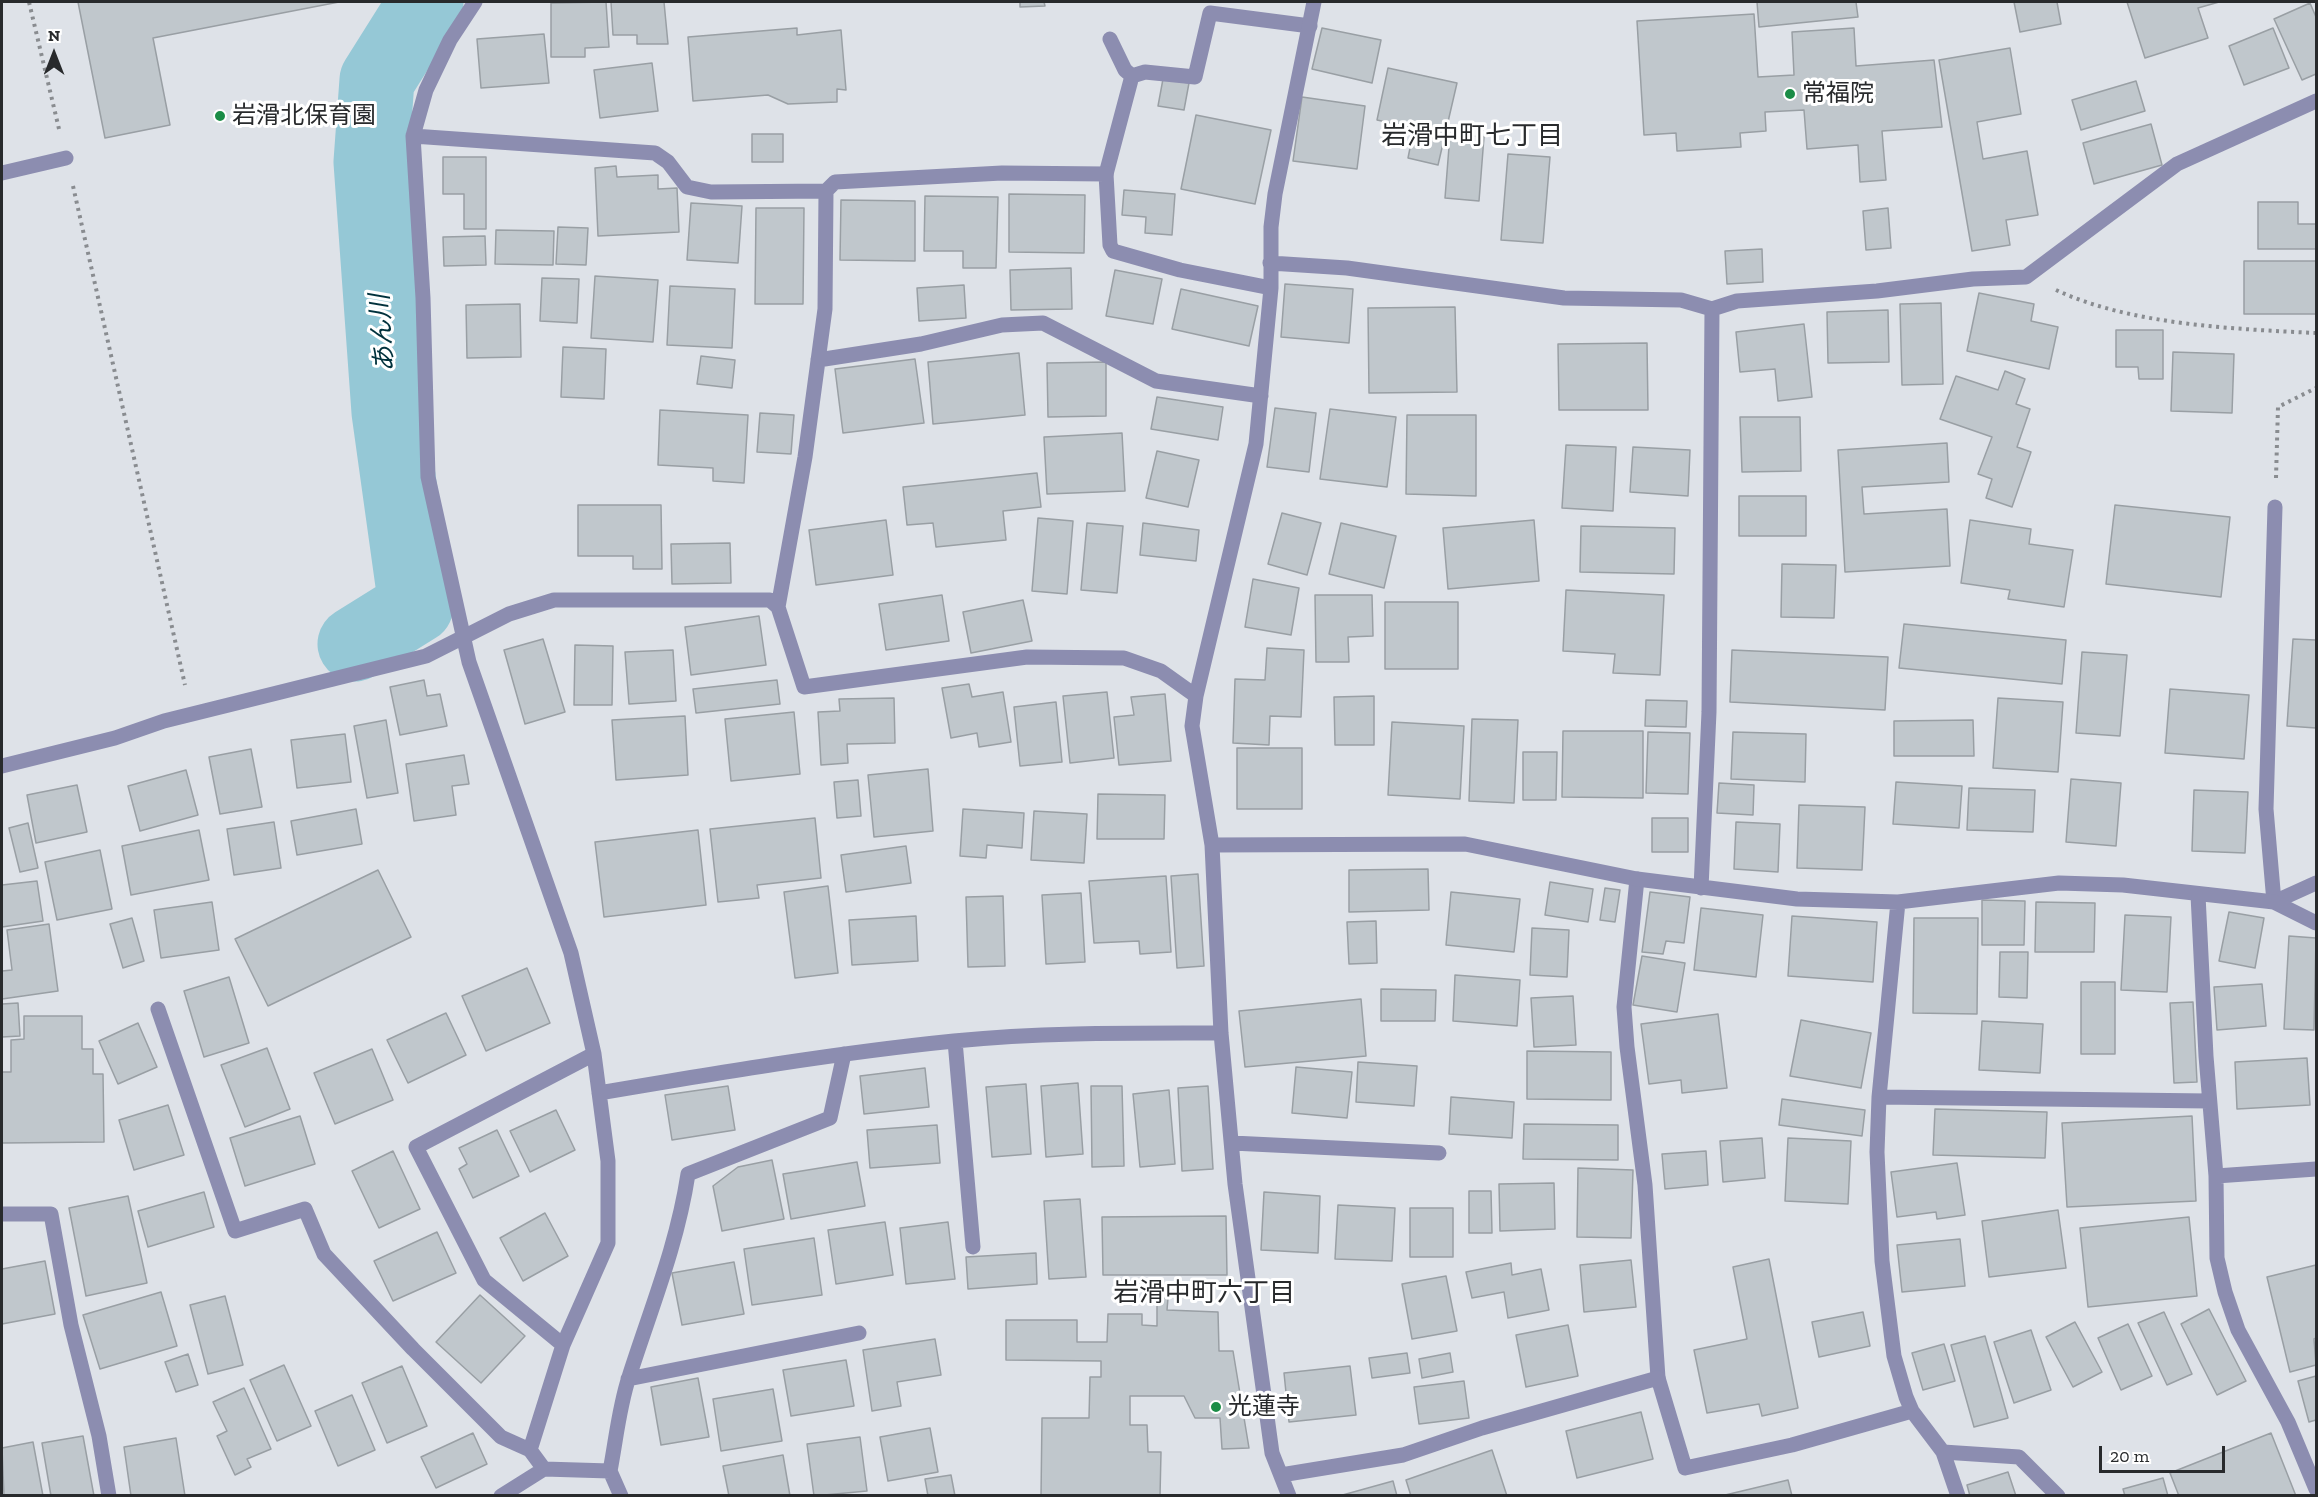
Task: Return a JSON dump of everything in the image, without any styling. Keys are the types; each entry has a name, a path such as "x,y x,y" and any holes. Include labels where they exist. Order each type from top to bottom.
{"street":[{"path":"475,2 450,40 426,90 413,136 423,297 428,477 468,662 571,953 594,1053 608,1161 608,1243 563,1345 530,1450"},
{"path":"1289,1496 1272,1453 1264,1404 1221,1033 1212,845 1192,726 1196,696 1256,444 1270,288 1275,194 1314,2"},
{"path":"1132,76 1145,72 1195,77 1210,13 1310,26"},
{"path":"1110,39 1125,70 1132,76"},
{"path":"1132,76 1106,174 1110,244 1113,251 1180,270 1270,288"},
{"path":"1270,263 1347,268 1563,297 1681,300 1712,309 1737,301 1877,291 1972,279 2026,277 2177,164 2316,101"},
{"path":"413,136 655,153 668,162 687,187 711,192 826,191 835,182 1002,173 1106,174"},
{"path":"2,172 66,158"},
{"path":"826,191 825,309 805,456 778,607 804,687 1028,657 1124,658 1161,671 1196,696"},
{"path":"1701,888 1709,712 1712,309"},
{"path":"818,360 921,344 1002,325 1043,323 1156,381 1261,396"},
{"path":"2274,902 2266,809 2275,507"},
{"path":"2,766 115,738 192,714 426,656 509,614 554,600 770,600 778,607"},
{"path":"1212,845 1465,844 1637,879 1797,899 1898,902 2059,883 2123,885 2274,902 2316,923"},
{"path":"1637,879 1624,1007 1644,1185 1658,1378 1685,1468 1792,1445 1912,1411"},
{"path":"2274,902 2316,884"},
{"path":"2198,895 2209,1101 2216,1176 2217,1258 2225,1292 2238,1330 2288,1422 2316,1489"},
{"path":"1898,902 1877,1152 1882,1261 1894,1356 1912,1411 1943,1452 1958,1496"},
{"path":"158,1009 235,1231 305,1209 324,1254 413,1349 501,1437 530,1450 544,1469"},
{"path":"600,1093 792,1060 955,1041 1076,1033 1221,1033"},
{"path":"955,1041 974,1247"},
{"path":"563,1345 484,1280 416,1147 594,1053"},
{"path":"621,1496 610,1471 628,1379 672,1254 682,1217 688,1174 830,1118 844,1054"},
{"path":"1880,1097 2209,1101"},
{"path":"1232,1143 1439,1153"},
{"path":"2216,1176 2316,1169"},
{"path":"2,1214 51,1214 71,1325 99,1436 109,1496"},
{"path":"628,1379 859,1333"},
{"path":"1281,1475 1403,1455 1482,1428 1658,1378"},
{"path":"1943,1452 2019,1457 2058,1496"},
{"path":"501,1496 544,1469 610,1471"}],"path":[{"path":"29,2 192,714"},
{"path":"2026,277 2086,304 2220,329 2316,333"},
{"path":"2275,507 2278,407 2316,388"}],"building":[{"path":"78,2 339,2 153,38 170,125 105,138"},
{"path":"606,2 609,47 585,48 585,57 551,57 551,3"},
{"path":"611,2 664,2 668,44 637,44 637,35 613,35"},
{"path":"1020,2 1044,2 1045,6 1020,7"},
{"path":"1757,2 1856,2 1858,17 1759,27"},
{"path":"2014,2 2057,2 2061,24 2020,32"},
{"path":"2127,2 2219,2 2198,8 2208,38 2145,58"},
{"path":"2310,3 2316,17 2316,74 2302,80 2274,19"},
{"name":"常福院","path":"1754,14 1758,77 1794,75 1792,32 1854,28 1856,66 1934,60 1942,127 1882,131 1886,180 1860,182 1858,145 1807,149 1804,110 1765,112 1766,131 1740,133 1741,147 1677,151 1676,133 1644,135 1637,21"},
{"path":"797,28 797,35 841,30 846,90 837,89 837,102 788,104 768,95 693,101 688,37"},
{"path":"1322,28 1381,40 1372,83 1312,69"},
{"path":"2273,28 2289,68 2244,85 2229,46"},
{"path":"544,34 549,83 481,88 477,39"},
{"path":"2010,48 2021,114 1977,122 1983,159 2027,151 2038,215 2006,220 2010,245 1972,251 1939,60"},
{"path":"652,63 658,111 600,118 594,70"},
{"path":"1388,68 1457,83 1438,165 1408,158 1414,128 1377,120"},
{"path":"1163,79 1189,83 1184,110 1158,106"},
{"path":"2136,81 2145,111 2081,130 2072,100"},
{"path":"1302,97 1365,106 1357,169 1293,161"},
{"path":"1196,115 1271,130 1255,204 1181,189"},
{"path":"2151,124 2162,165 2094,184 2083,143"},
{"path":"752,134 783,134 783,162 752,162"},
{"path":"1450,134 1484,137 1479,201 1445,198"},
{"path":"1508,154 1550,157 1543,243 1501,240"},
{"path":"443,157 486,157 486,229 464,229 464,194 443,194"},
{"path":"616,166 617,177 658,175 658,189 677,188 679,232 598,236 595,168"},
{"path":"1124,190 1175,194 1172,235 1145,233 1146,217 1122,215"},
{"path":"1009,194 1085,195 1084,253 1009,252"},
{"path":"925,196 998,197 996,268 963,268 963,251 924,251"},
{"path":"841,200 915,201 915,261 840,260"},
{"path":"2258,202 2298,202 2298,224 2316,224 2316,249 2258,249"},
{"path":"691,203 742,206 738,263 687,260"},
{"path":"756,208 804,208 803,304 755,304"},
{"path":"1888,208 1891,248 1866,250 1863,211"},
{"path":"558,227 588,228 586,265 556,264"},
{"path":"496,230 554,231 553,265 495,264"},
{"path":"485,236 486,265 444,266 443,237"},
{"path":"1762,249 1763,282 1727,284 1725,251"},
{"path":"2244,261 2316,261 2316,314 2244,314"},
{"path":"1071,268 1072,309 1011,310 1010,270"},
{"path":"1115,270 1162,279 1153,324 1106,316"},
{"path":"595,276 658,280 653,342 591,338"},
{"path":"542,278 579,279 577,323 540,321"},
{"path":"1285,284 1353,289 1349,343 1281,337"},
{"path":"964,285 966,318 919,321 917,288"},
{"path":"670,286 735,289 732,348 667,345"},
{"path":"1181,289 1258,306 1249,346 1172,329"},
{"path":"1979,293 2034,304 2031,321 2058,327 2049,369 1967,351"},
{"path":"1941,303 1943,384 1902,385 1900,304"},
{"path":"520,304 521,357 467,358 466,305"},
{"path":"1455,307 1457,392 1369,393 1368,308"},
{"path":"1888,310 1889,362 1828,363 1827,312"},
{"path":"1804,324 1812,397 1778,401 1775,369 1740,372 1736,332"},
{"path":"2116,330 2163,330 2163,379 2139,379 2138,367 2116,367"},
{"path":"1647,343 1648,410 1559,410 1558,344"},
{"path":"563,347 606,349 604,399 561,397"},
{"path":"2173,352 2234,354 2232,413 2171,411"},
{"path":"1019,353 1025,415 933,424 928,362"},
{"path":"701,356 735,360 732,388 697,384"},
{"path":"915,359 924,423 843,433 835,369"},
{"path":"1106,362 1106,416 1048,417 1047,363"},
{"path":"2005,371 2025,379 2016,404 2030,409 2017,447 2031,452 2012,507 1986,498 1992,479 1978,474 1992,437 1940,419 1956,376 1998,390"},
{"path":"1157,397 1223,407 1218,440 1151,429"},
{"path":"1275,408 1316,413 1309,472 1267,467"},
{"path":"1330,409 1396,417 1387,487 1320,479"},
{"path":"660,410 748,415 744,483 713,481 713,468 658,465"},
{"path":"760,413 794,415 791,454 757,452"},
{"path":"1407,415 1476,415 1476,496 1406,494"},
{"path":"1740,417 1800,417 1801,471 1742,472"},
{"path":"1122,433 1125,491 1047,494 1044,437"},
{"path":"1947,443 1949,482 1862,487 1864,514 1947,509 1950,566 1845,572 1838,450"},
{"path":"1566,445 1616,447 1613,511 1562,508"},
{"path":"1633,447 1690,450 1688,496 1630,492"},
{"path":"1157,451 1199,460 1188,507 1146,498"},
{"path":"1037,473 1041,507 1003,511 1006,540 936,547 933,523 907,525 903,487"},
{"path":"1739,496 1806,496 1806,536 1739,536"},
{"path":"578,505 661,505 662,569 633,569 633,556 578,556"},
{"path":"2115,505 2230,517 2221,597 2106,584"},
{"path":"1282,513 1321,523 1307,575 1268,564"},
{"path":"1038,518 1073,521 1067,594 1032,591"},
{"path":"886,520 893,575 816,585 809,530"},
{"path":"1534,520 1539,581 1448,589 1443,528"},
{"path":"1970,520 2031,529 2029,544 2073,550 2064,607 2008,599 2010,590 1961,583"},
{"path":"1087,523 1123,526 1117,593 1081,590"},
{"path":"1143,523 1199,530 1196,561 1140,555"},
{"path":"1341,523 1396,536 1384,588 1329,574"},
{"path":"1581,526 1675,528 1674,574 1580,572"},
{"path":"730,543 731,583 672,584 671,544"},
{"path":"1782,564 1836,565 1834,618 1781,617"},
{"path":"1253,579 1299,588 1291,635 1245,627"},
{"path":"1566,590 1664,595 1660,675 1613,673 1615,654 1563,651"},
{"path":"942,595 949,641 886,650 879,604"},
{"path":"1315,595 1372,595 1373,636 1348,637 1349,662 1316,662"},
{"path":"1023,600 1032,641 971,653 963,612"},
{"path":"1385,602 1458,602 1458,669 1385,669"},
{"path":"759,616 766,665 691,675 685,627"},
{"path":"1904,624 2066,640 2062,684 1899,668"},
{"path":"543,639 565,712 525,724 504,650"},
{"path":"2293,639 2316,640 2316,728 2287,726"},
{"path":"575,645 613,646 612,705 574,705"},
{"path":"1267,648 1304,650 1301,717 1270,716 1269,745 1233,743 1235,679 1265,680"},
{"path":"673,650 676,701 629,704 625,652"},
{"path":"1732,650 1888,657 1885,710 1730,702"},
{"path":"2082,652 2127,655 2120,736 2076,733"},
{"path":"424,680 427,696 440,694 447,726 400,735 390,687"},
{"path":"777,680 780,704 696,713 693,689"},
{"path":"969,684 972,697 1003,692 1011,742 979,747 977,733 951,738 942,688"},
{"path":"2170,689 2249,695 2244,759 2165,753"},
{"path":"1107,692 1114,758 1070,763 1063,696"},
{"path":"1165,694 1171,761 1119,765 1114,717 1134,715 1131,697"},
{"path":"1374,696 1374,745 1335,745 1334,697"},
{"path":"894,698 895,743 847,744 848,763 821,765 818,712 840,711 839,699"},
{"path":"1998,698 2063,702 2058,772 1993,768"},
{"path":"1646,700 1687,701 1686,727 1645,726"},
{"path":"1056,702 1062,762 1020,766 1014,707"},
{"path":"794,712 800,774 731,781 725,719"},
{"path":"685,716 688,775 616,780 612,720"},
{"path":"1472,719 1518,720 1514,803 1469,801"},
{"path":"386,720 398,793 367,798 354,726"},
{"path":"1973,720 1974,756 1894,756 1894,721"},
{"path":"1392,722 1464,726 1460,799 1388,795"},
{"path":"1563,731 1643,731 1643,798 1562,797"},
{"path":"1648,732 1690,733 1688,794 1646,793"},
{"path":"1733,732 1806,734 1805,782 1731,779"},
{"path":"345,734 351,782 297,788 291,740"},
{"path":"1237,748 1302,748 1302,809 1237,809"},
{"path":"251,749 262,807 220,814 209,757"},
{"path":"1523,752 1557,752 1556,800 1523,800"},
{"path":"464,755 469,784 452,786 456,815 414,821 406,764"},
{"path":"928,769 933,831 874,837 868,775"},
{"path":"186,770 198,815 140,831 128,786"},
{"path":"2071,779 2121,783 2116,846 2066,842"},
{"path":"858,780 861,816 837,818 834,782"},
{"path":"1896,782 1962,786 1959,828 1893,824"},
{"path":"1719,783 1754,785 1753,815 1717,813"},
{"path":"77,785 87,832 36,843 27,795"},
{"path":"1969,788 2035,790 2033,832 1967,830"},
{"path":"2194,790 2248,792 2245,853 2192,851"},
{"path":"1098,794 1165,795 1164,839 1097,839"},
{"path":"1799,805 1865,807 1862,870 1797,868"},
{"path":"356,809 362,844 297,855 291,821"},
{"path":"963,809 1024,813 1022,848 987,845 986,858 960,856"},
{"path":"1034,811 1087,814 1084,863 1031,860"},
{"path":"815,818 821,878 757,885 759,898 718,902 710,829"},
{"path":"1652,818 1688,818 1688,852 1652,852"},
{"path":"274,822 281,868 234,875 227,829"},
{"path":"1736,822 1780,824 1778,872 1734,869"},
{"path":"28,823 38,868 20,872 9,828"},
{"path":"199,830 209,880 131,895 122,846"},
{"path":"698,830 706,905 604,917 595,842"},
{"path":"906,846 911,883 846,892 841,855"},
{"path":"100,850 112,909 57,920 45,862"},
{"path":"1428,869 1429,910 1349,912 1349,870"},
{"path":"378,870 411,937 268,1006 235,939"},
{"path":"1198,874 1204,966 1177,968 1171,876"},
{"path":"1166,876 1171,952 1140,954 1139,941 1094,943 1089,881"},
{"path":"37,881 43,921 2,927 2,885"},
{"path":"1550,882 1593,889 1588,922 1545,915"},
{"path":"828,886 838,973 795,978 784,892"},
{"path":"1605,888 1620,890 1615,922 1600,920"},
{"path":"1451,892 1520,899 1514,952 1446,945"},
{"path":"1650,892 1690,897 1684,943 1666,941 1663,954 1642,952"},
{"path":"1081,893 1085,962 1046,964 1042,895"},
{"path":"1003,896 1005,966 968,967 966,897"},
{"path":"1982,900 2025,901 2024,945 1982,945"},
{"path":"212,902 219,950 161,958 154,910"},
{"path":"2036,902 2095,903 2094,952 2035,952"},
{"path":"1701,908 1763,915 1756,977 1694,970"},
{"path":"2229,912 2264,918 2255,968 2219,961"},
{"path":"2125,915 2171,917 2167,992 2121,990"},
{"path":"916,916 918,961 852,965 849,920"},
{"path":"1792,916 1877,922 1873,982 1788,976"},
{"path":"132,918 144,961 123,968 110,924"},
{"path":"1914,918 1978,918 1977,1014 1913,1013"},
{"path":"1376,921 1377,963 1349,964 1347,922"},
{"path":"49,924 58,991 2,999 2,971 12,970 7,930"},
{"path":"1532,928 1569,930 1567,977 1530,975"},
{"path":"2289,936 2316,938 2314,1030 2284,1029"},
{"path":"2000,952 2028,952 2027,998 1999,997"},
{"path":"1642,956 1685,963 1677,1012 1633,1005"},
{"path":"527,968 550,1023 486,1051 462,996"},
{"path":"1455,975 1520,980 1517,1026 1453,1021"},
{"path":"229,977 249,1043 204,1057 184,991"},
{"path":"2081,982 2115,982 2115,1054 2081,1054"},
{"path":"2262,984 2266,1026 2217,1030 2214,987"},
{"path":"1381,989 1436,990 1435,1021 1381,1021"},
{"path":"1573,996 1576,1045 1534,1047 1531,998"},
{"path":"1361,999 1366,1056 1245,1067 1239,1011"},
{"path":"2193,1002 2197,1082 2174,1083 2170,1003"},
{"path":"18,1003 20,1036 2,1037 2,1004"},
{"path":"446,1013 466,1055 408,1083 387,1040"},
{"path":"1718,1014 1727,1088 1682,1093 1681,1080 1649,1084 1641,1024"},
{"path":"24,1016 82,1016 82,1049 93,1049 93,1074 103,1074 104,1142 2,1143 2,1072 11,1072 11,1040 24,1039"},
{"path":"1801,1020 1871,1033 1861,1088 1790,1076"},
{"path":"1982,1021 2043,1024 2040,1073 1979,1070"},
{"path":"138,1023 157,1067 118,1084 99,1041"},
{"path":"267,1048 290,1109 245,1127 221,1065"},
{"path":"372,1049 393,1100 335,1124 314,1073"},
{"path":"1527,1051 1611,1052 1611,1100 1527,1099"},
{"path":"2307,1058 2310,1105 2237,1109 2235,1062"},
{"path":"1358,1062 1417,1066 1414,1106 1356,1102"},
{"path":"1296,1067 1352,1072 1347,1118 1292,1113"},
{"path":"925,1068 929,1107 864,1114 860,1076"},
{"path":"1078,1083 1083,1154 1046,1157 1041,1086"},
{"path":"1026,1084 1031,1154 992,1157 986,1087"},
{"path":"728,1086 735,1130 672,1140 665,1095"},
{"path":"1091,1086 1122,1086 1124,1166 1092,1167"},
{"path":"1208,1086 1213,1169 1182,1171 1178,1088"},
{"path":"1169,1090 1175,1164 1140,1167 1133,1094"},
{"path":"1451,1097 1514,1102 1512,1138 1449,1134"},
{"path":"1782,1099 1865,1110 1862,1136 1779,1125"},
{"path":"168,1105 184,1155 134,1170 119,1120"},
{"path":"1935,1109 2047,1112 2045,1158 1933,1155"},
{"path":"556,1110 575,1150 530,1172 510,1131"},
{"path":"300,1116 315,1164 245,1186 230,1138"},
{"path":"2192,1116 2196,1201 2067,1207 2062,1123"},
{"path":"1524,1124 1618,1125 1618,1160 1523,1159"},
{"path":"937,1125 940,1163 870,1168 867,1130"},
{"path":"497,1130 519,1176 473,1198 459,1169 467,1164 459,1148"},
{"path":"1762,1138 1765,1178 1723,1182 1720,1141"},
{"path":"1788,1138 1851,1141 1848,1204 1785,1201"},
{"path":"393,1151 420,1209 379,1228 352,1171"},
{"path":"1706,1151 1708,1185 1665,1189 1662,1154"},
{"path":"772,1160 784,1219 722,1231 713,1186 738,1167"},
{"path":"857,1162 865,1206 791,1219 783,1174"},
{"path":"1957,1163 1965,1215 1937,1219 1936,1212 1897,1217 1891,1172"},
{"path":"1578,1168 1633,1170 1631,1238 1577,1237"},
{"path":"1554,1183 1555,1229 1500,1231 1499,1184"},
{"path":"1469,1191 1491,1191 1492,1233 1469,1233"},
{"path":"204,1192 214,1227 148,1247 138,1211"},
{"path":"1264,1192 1320,1196 1318,1253 1261,1250"},
{"path":"128,1196 147,1283 86,1296 69,1208"},
{"path":"1080,1199 1086,1277 1049,1279 1044,1201"},
{"path":"1338,1205 1395,1208 1392,1261 1335,1259"},
{"path":"1410,1208 1453,1208 1453,1257 1410,1257"},
{"path":"2058,1210 2066,1268 1989,1277 1982,1221"},
{"path":"545,1213 568,1256 523,1281 500,1238"},
{"path":"1226,1216 1227,1275 1103,1275 1102,1217"},
{"path":"2189,1217 2197,1296 2088,1307 2080,1228"},
{"path":"885,1222 893,1275 836,1284 828,1230"},
{"path":"948,1222 955,1279 906,1284 900,1228"},
{"path":"437,1232 456,1273 393,1301 374,1261"},
{"path":"814,1238 822,1295 752,1305 744,1249"},
{"path":"1960,1239 1965,1286 1902,1292 1897,1245"},
{"path":"1036,1253 1037,1284 968,1289 966,1257"},
{"path":"1769,1259 1798,1408 1762,1416 1759,1404 1707,1413 1694,1350 1747,1339 1733,1267"},
{"path":"1631,1260 1636,1307 1584,1312 1580,1265"},
{"path":"45,1261 55,1314 2,1324 2,1269"},
{"path":"734,1262 744,1314 682,1325 672,1273"},
{"path":"1511,1263 1512,1275 1541,1269 1549,1310 1508,1318 1504,1292 1472,1298 1466,1272"},
{"path":"2316,1265 2316,1338 2314,1339 2316,1365 2290,1372 2267,1277"},
{"path":"1446,1276 1457,1331 1412,1339 1402,1284"},
{"path":"161,1292 177,1346 100,1369 83,1315"},
{"path":"480,1295 525,1336 481,1383 436,1342"},
{"path":"225,1296 243,1365 208,1374 190,1305"},
{"name":"光蓮寺","path":"1157,1298 1168,1298 1167,1310 1218,1312 1219,1351 1233,1351 1249,1448 1222,1449 1220,1418 1195,1418 1184,1396 1130,1396 1130,1425 1147,1425 1148,1452 1161,1452 1160,1496 1041,1496 1042,1418 1089,1418 1090,1377 1101,1377 1101,1361 1006,1360 1006,1320 1077,1320 1077,1342 1107,1342 1108,1314 1142,1314 1142,1325 1157,1326"},
{"path":"2209,1309 2246,1381 2217,1395 2181,1324"},
{"path":"1863,1312 1870,1346 1819,1357 1812,1322"},
{"path":"2164,1312 2192,1374 2167,1385 2138,1323"},
{"path":"2075,1322 2102,1372 2073,1387 2046,1337"},
{"path":"2128,1324 2152,1376 2121,1390 2098,1338"},
{"path":"1568,1325 1578,1376 1526,1387 1516,1335"},
{"path":"2031,1330 2051,1390 2014,1403 1994,1342"},
{"path":"1985,1336 2008,1418 1974,1427 1951,1345"},
{"path":"935,1339 941,1375 897,1382 901,1406 872,1411 863,1350"},
{"path":"1944,1344 1955,1381 1923,1390 1912,1353"},
{"path":"1407,1353 1410,1373 1372,1378 1369,1358"},
{"path":"1450,1353 1453,1372 1422,1378 1419,1359"},
{"path":"188,1354 198,1385 176,1392 165,1362"},
{"path":"846,1360 854,1406 791,1416 783,1370"},
{"path":"284,1365 311,1426 277,1441 250,1380"},
{"path":"402,1366 427,1426 387,1443 362,1383"},
{"path":"1350,1366 1356,1415 1289,1422 1284,1373"},
{"path":"2316,1376 2316,1420 2309,1422 2298,1381"},
{"path":"698,1378 709,1437 661,1445 651,1387"},
{"path":"1464,1381 1469,1418 1419,1424 1414,1387"},
{"path":"244,1388 271,1449 247,1459 251,1467 235,1475 217,1436 227,1431 213,1402"},
{"path":"773,1389 782,1441 721,1451 713,1399"},
{"path":"352,1395 375,1450 338,1466 315,1411"},
{"path":"1641,1412 1653,1459 1577,1478 1566,1431"},
{"path":"930,1428 938,1472 888,1481 880,1437"},
{"path":"473,1433 487,1464 436,1488 421,1457"},
{"path":"2271,1433 2296,1496 2179,1496 2170,1473"},
{"path":"83,1436 94,1496 51,1496 42,1443"},
{"path":"860,1437 867,1491 814,1496 807,1444"},
{"path":"176,1438 185,1496 131,1496 124,1447"},
{"path":"33,1442 43,1496 4,1496 2,1448"},
{"path":"1492,1450 1507,1496 1411,1496 1406,1480"},
{"path":"783,1455 790,1496 729,1496 723,1466"},
{"path":"2008,1472 2016,1496 1970,1496 1967,1485"},
{"path":"951,1475 955,1496 928,1496 925,1479"},
{"path":"2163,1478 2168,1496 2125,1496 2123,1489"},
{"path":"1788,1480 1792,1496 1721,1496"},
{"path":"1393,1481 1397,1496 1339,1496"}],"waterway":[{"name":"あん川","path":"355,644 416,606 389,412 371,162 377,80 426,2"}],"place":[{"name":"常福院","path":"1790,94"},
{"name":"岩滑北保育園","path":"220,116"},
{"name":"光蓮寺","path":"1216,1407"}],"district":[{"name":"岩滑中町七丁目","path":"1472,137"},
{"name":"岩滑中町六丁目","path":"1204,1294"}]}
